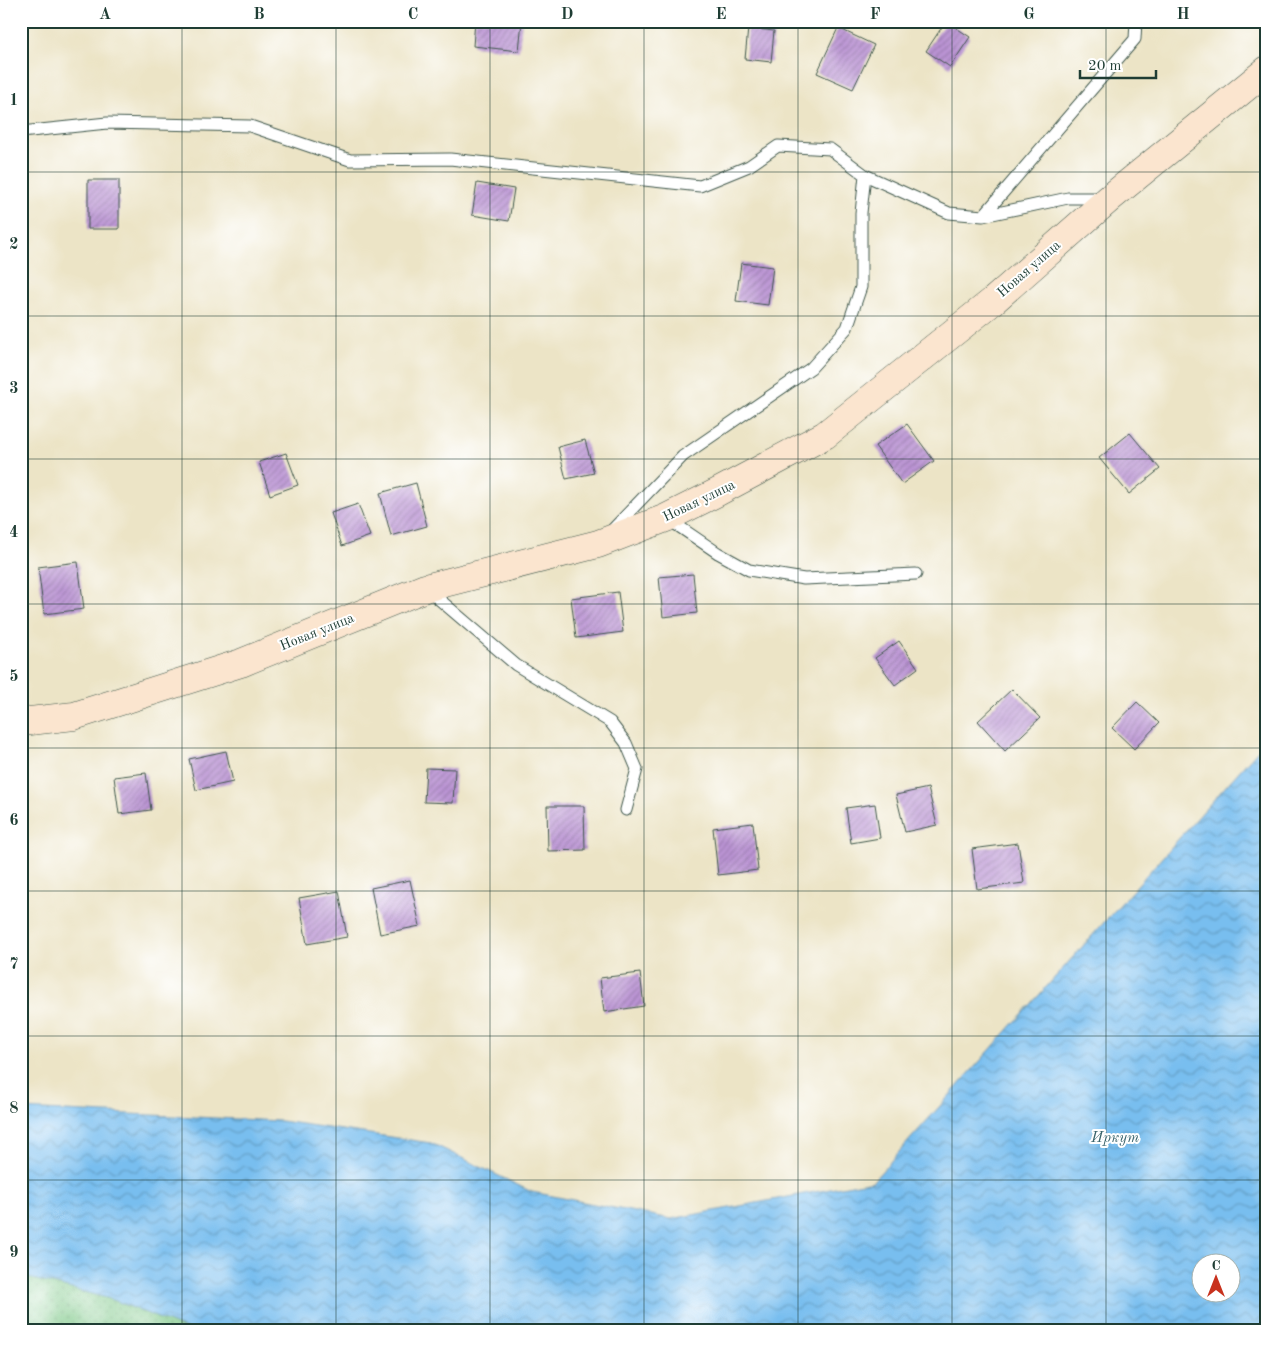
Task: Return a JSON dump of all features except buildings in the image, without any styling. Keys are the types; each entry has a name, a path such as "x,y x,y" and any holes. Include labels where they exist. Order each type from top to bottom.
{"street":[{"name":"Новая улица","path":"21,722 74,716 241,663 425,588 598,544 666,518 825,435 993,301 1110,198 1267,70"}],"lane":[{"path":"983,216 1135,39 1136,21"},
{"path":"21,132 107,123 250,126 350,160 450,159 700,186 749,166 778,146 830,149 865,175 949,213 983,216 1068,198 1110,198"},
{"path":"598,544 683,456 810,368 847,328 861,287 861,213 865,175"},
{"path":"666,518 718,553 749,570 804,579 916,574"},
{"path":"425,588 516,664 610,722 626,743 637,769 626,810"}],"green space":[{"path":"21,1276 111,1299 188,1330 21,1330"}],"water":[{"name":"Иркут","path":"1267,740 1267,1330 188,1330 111,1299 21,1276 21,1109 281,1121 431,1143 532,1192 671,1219 873,1181"}]}
